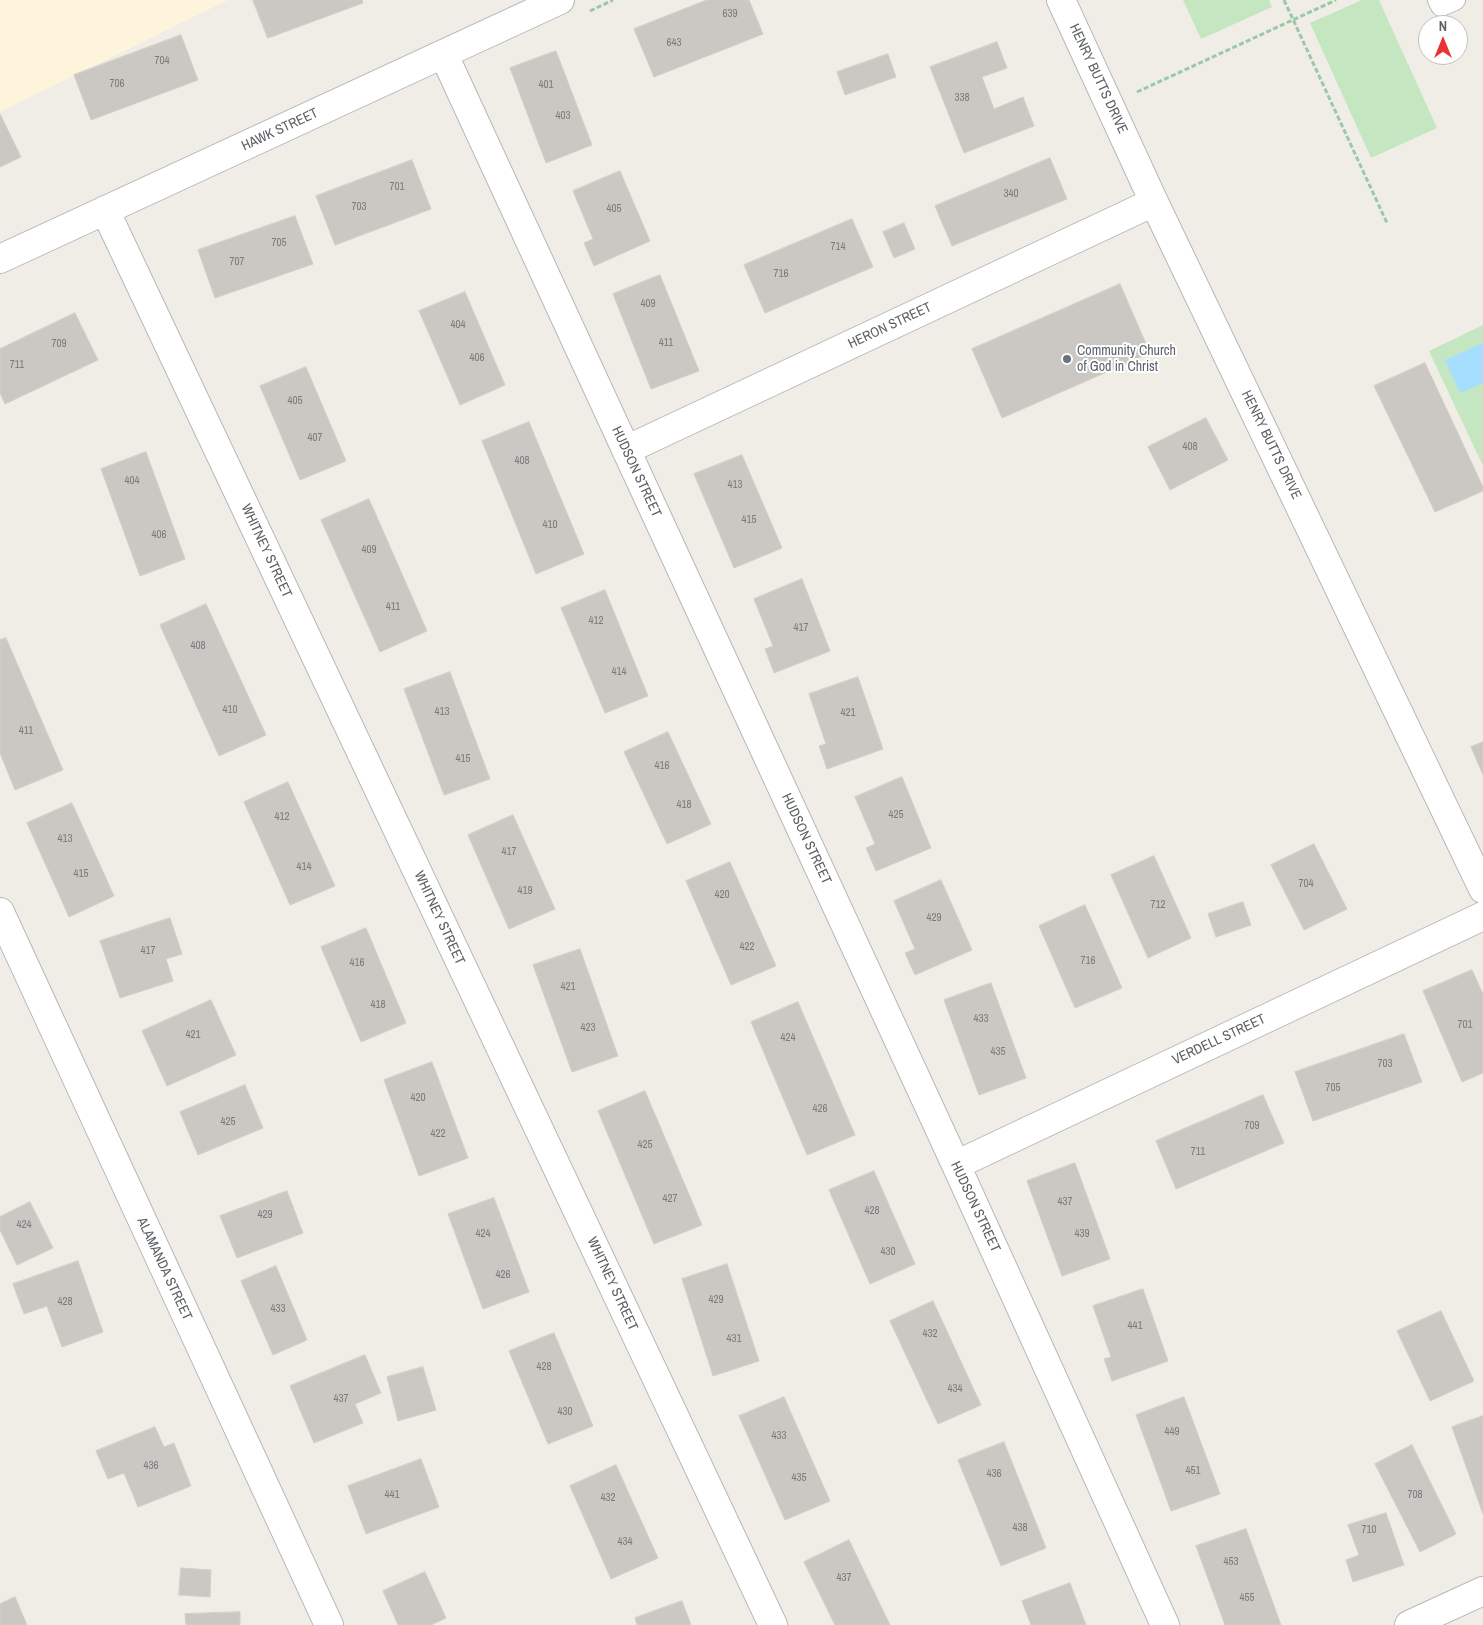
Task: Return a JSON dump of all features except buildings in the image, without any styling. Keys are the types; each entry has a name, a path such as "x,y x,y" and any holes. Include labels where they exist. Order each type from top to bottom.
{"street":[{"name":"HAWK STREET","path":"0,259 560,0"},
{"name":"HENRY BUTTS DRIVE","path":"1061,0 1154,202 1483,888"},
{"name":"HUDSON STREET","path":"444,55 1166,1625"},
{"name":"HERON STREET","path":"626,450 1154,202"},
{"name":"WHITNEY STREET","path":"105,210 773,1625"},
{"name":"ALAMANDA STREET","path":"0,912 329,1625"},
{"name":"VERDELL STREET","path":"956,1165 1483,916"},
{"path":"1410,1625 1483,1591"}],"lane":[{"path":"1438,0 1441,6 1456,0"}],"path":[{"path":"1284,0 1387,222"},
{"path":"1137,93 1336,0"}],"shaded area":[{"path":"0,0 228,0 0,112"}],"green space":[{"path":"1183,0 1269,0 1272,7 1201,39"},
{"path":"1362,0 1379,0 1437,128 1371,158 1310,23"},
{"path":"1483,325 1483,466 1429,351"}],"water":[{"path":"1483,343 1483,383 1460,393 1445,360"}],"place":[{"name":"Community Church of God in Christ","path":"1067,359"}]}
